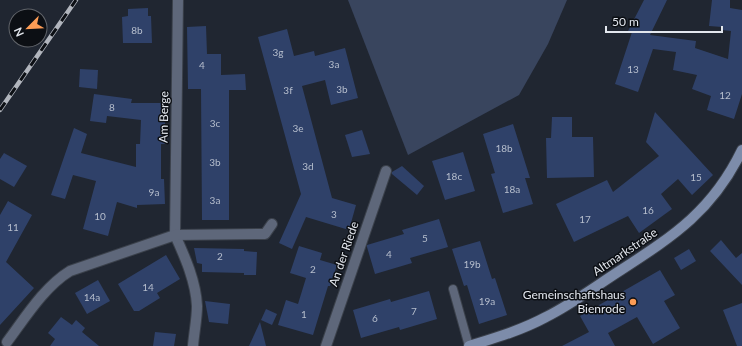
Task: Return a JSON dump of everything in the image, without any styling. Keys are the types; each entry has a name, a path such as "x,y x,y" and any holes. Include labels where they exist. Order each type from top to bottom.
{"main road":[{"name":"Altmarkstraße","path":"469,346 516,330 545,318 653,249 699,213 713,197 734,166 742,150"}],"street":[{"name":"Am Berge","path":"178,0 175,235 186,259 197,306 193,346"},
{"name":"An der Riede","path":"326,346 386,171"},
{"path":"6,342 48,288 58,278 70,271 175,235 265,234 272,224"}],"lane":[{"path":"453,289 469,346"}],"shaded area":[{"path":"348,0 567,0 548,44 519,95 408,155"}],"building":[{"path":"644,0 667,0 650,35 696,41 695,48 728,59 731,31 722,30 722,27 709,26 712,0 730,0 730,8 742,10 742,94 734,119 707,110 711,96 692,89 697,75 673,70 676,52 653,49 638,92 615,84 632,32 628,31"},
{"path":"148,8 148,16 151,16 152,43 123,43 122,17 128,16 128,9"},
{"path":"206,26 207,54 221,54 221,75 245,74 246,90 229,90 229,220 202,220 201,89 188,89 187,27"},
{"path":"287,29 294,56 314,51 315,56 345,48 358,98 331,105 325,80 302,86 332,198 356,205 349,230 306,217 292,249 279,243 301,194 258,37"},
{"path":"80,69 98,70 97,89 79,87"},
{"path":"94,94 132,99 131,103 165,103 165,144 161,144 161,179 164,179 165,204 137,205 137,208 117,202 108,236 83,229 96,181 73,175 65,199 51,195 74,128 87,134 81,153 136,167 136,144 140,144 141,120 107,116 106,123 90,121"},
{"path":"655,112 713,175 692,195 678,179 661,194 672,209 639,233 628,216 574,242 556,204 607,180 613,192 659,156 646,142"},
{"path":"552,117 572,117 572,137 593,137 594,177 547,178 546,138 551,138"},
{"path":"513,124 530,178 525,178 533,204 503,213 491,174 495,173 483,134"},
{"path":"362,130 370,154 352,157 345,135"},
{"path":"463,152 475,191 445,200 432,161"},
{"path":"4,153 27,166 14,187 0,179 0,159"},
{"path":"402,166 424,186 417,195 392,174 392,172"},
{"path":"8,201 32,215 6,262 34,288 0,325 0,215"},
{"path":"439,219 448,247 410,258 412,263 375,274 367,245 404,234 402,230"},
{"path":"721,240 736,258 742,253 742,285 710,251"},
{"path":"480,241 492,279 495,278 507,315 479,324 467,285 464,286 452,249"},
{"path":"299,246 322,253 320,260 337,265 330,286 328,286 313,335 278,325 286,300 298,304 306,278 290,273"},
{"path":"194,248 244,249 244,251 257,252 256,275 244,275 244,273 202,272 202,264 197,263"},
{"path":"689,249 696,261 681,270 674,258"},
{"path":"166,255 180,279 157,293 160,298 139,311 134,311 118,284"},
{"name":"Gemeinschaftshaus Bienrode","path":"660,270 675,295 664,301 680,328 653,344 637,317 608,333 615,346 562,346 589,332 580,316"},
{"path":"98,280 110,301 87,314 75,293"},
{"path":"429,291 437,319 400,330 399,327 361,338 353,310 390,299 391,302"},
{"path":"205,301 230,304 228,324 209,322"},
{"path":"742,303 742,346 737,346 723,310"},
{"path":"266,309 277,314 272,325 261,320"},
{"path":"61,317 72,325 76,320 85,328 82,332 99,346 50,346 55,339 48,333"},
{"path":"260,322 266,346 249,346"},
{"path":"155,332 176,334 174,346 153,346"}],"railway":[{"path":"0,110 76,0"}],"place":[{"name":"Gemeinschaftshaus Bienrode","path":"633,302"}]}
